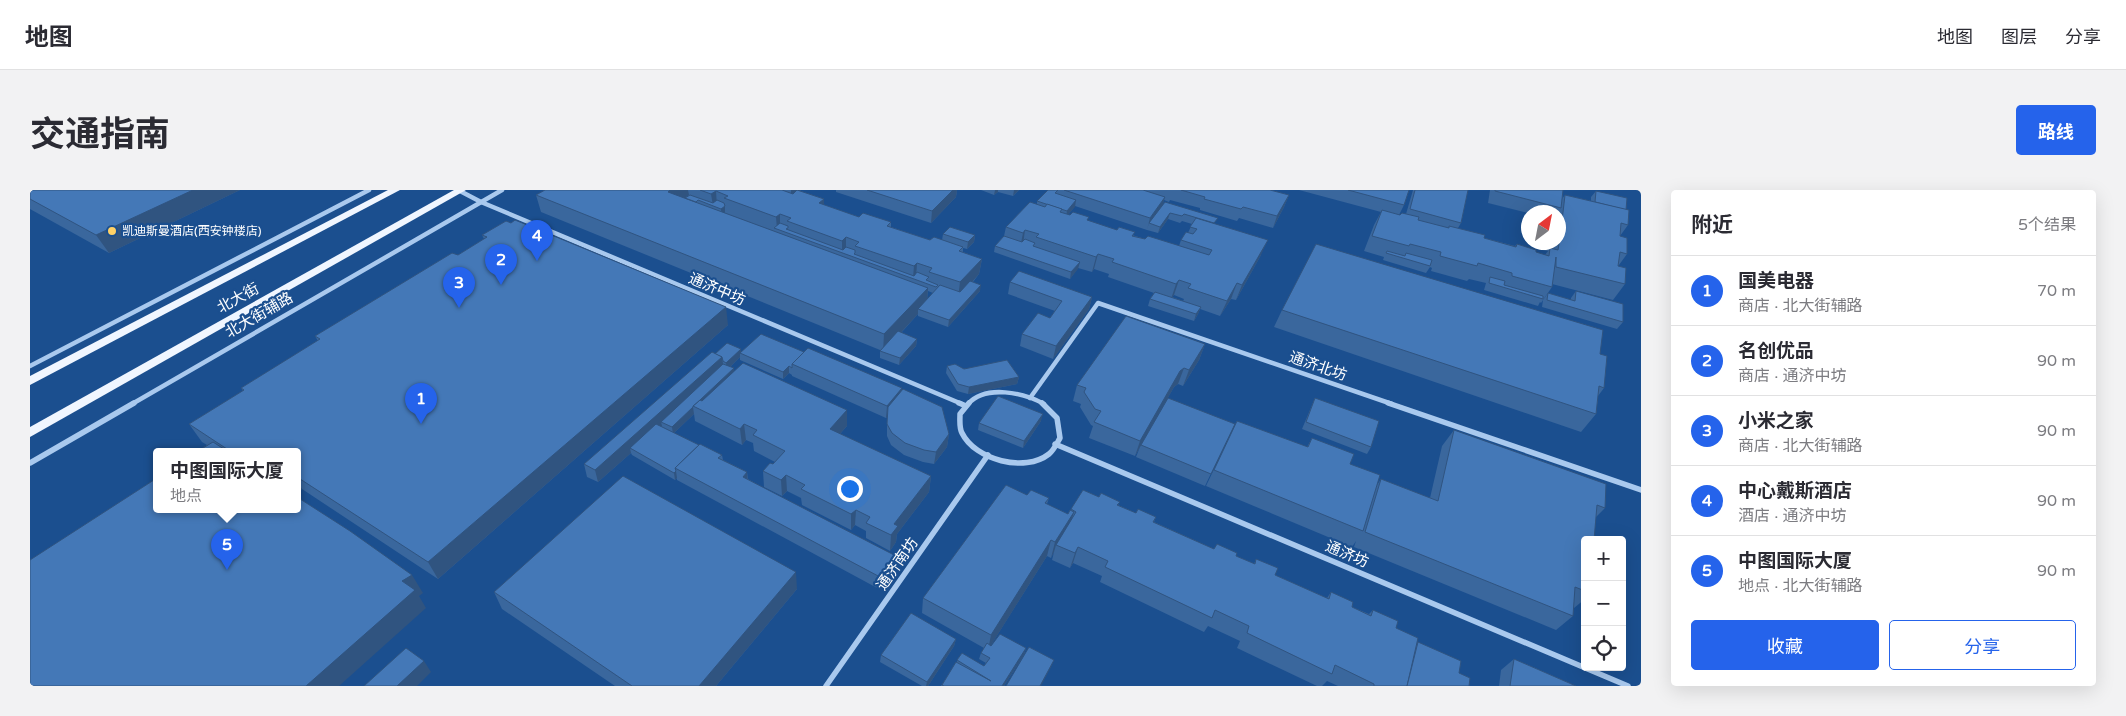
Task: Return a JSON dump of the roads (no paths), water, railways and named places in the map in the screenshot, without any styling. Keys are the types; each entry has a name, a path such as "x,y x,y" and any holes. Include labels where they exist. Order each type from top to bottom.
{"main road":[{"name":"北大街","path":"30,381 395,190"},
{"name":"北大街","path":"30,433 461,190"}],"street":[{"path":"30,366 369,190"},
{"name":"通济中坊","path":"461,190 481,202 966,406"},
{"name":"北大街辅路","path":"30,463 502,190"},
{"name":"通济北坊","path":"1030,398 1098,303 1641,490"},
{"path":"993,392 1018,393 1030,398 1042,403 1057,419 1060,438 1049,454 1026,462 999,461 975,450 961,433 960,414 972,400 993,392"},
{"name":"通济坊","path":"1056,444 1628,686"},
{"name":"通济南坊","path":"826,686 988,455"}],"place":[{"name":"凯迪斯曼酒店(西安钟楼店)","path":"112,231"},
{"name":"中心戴斯酒店","path":"537,261"},
{"name":"名创优品","path":"501,285"},
{"name":"小米之家","path":"459,308"},
{"name":"国美电器","path":"421,424"},
{"name":"中图国际大厦","path":"227,570"}]}
